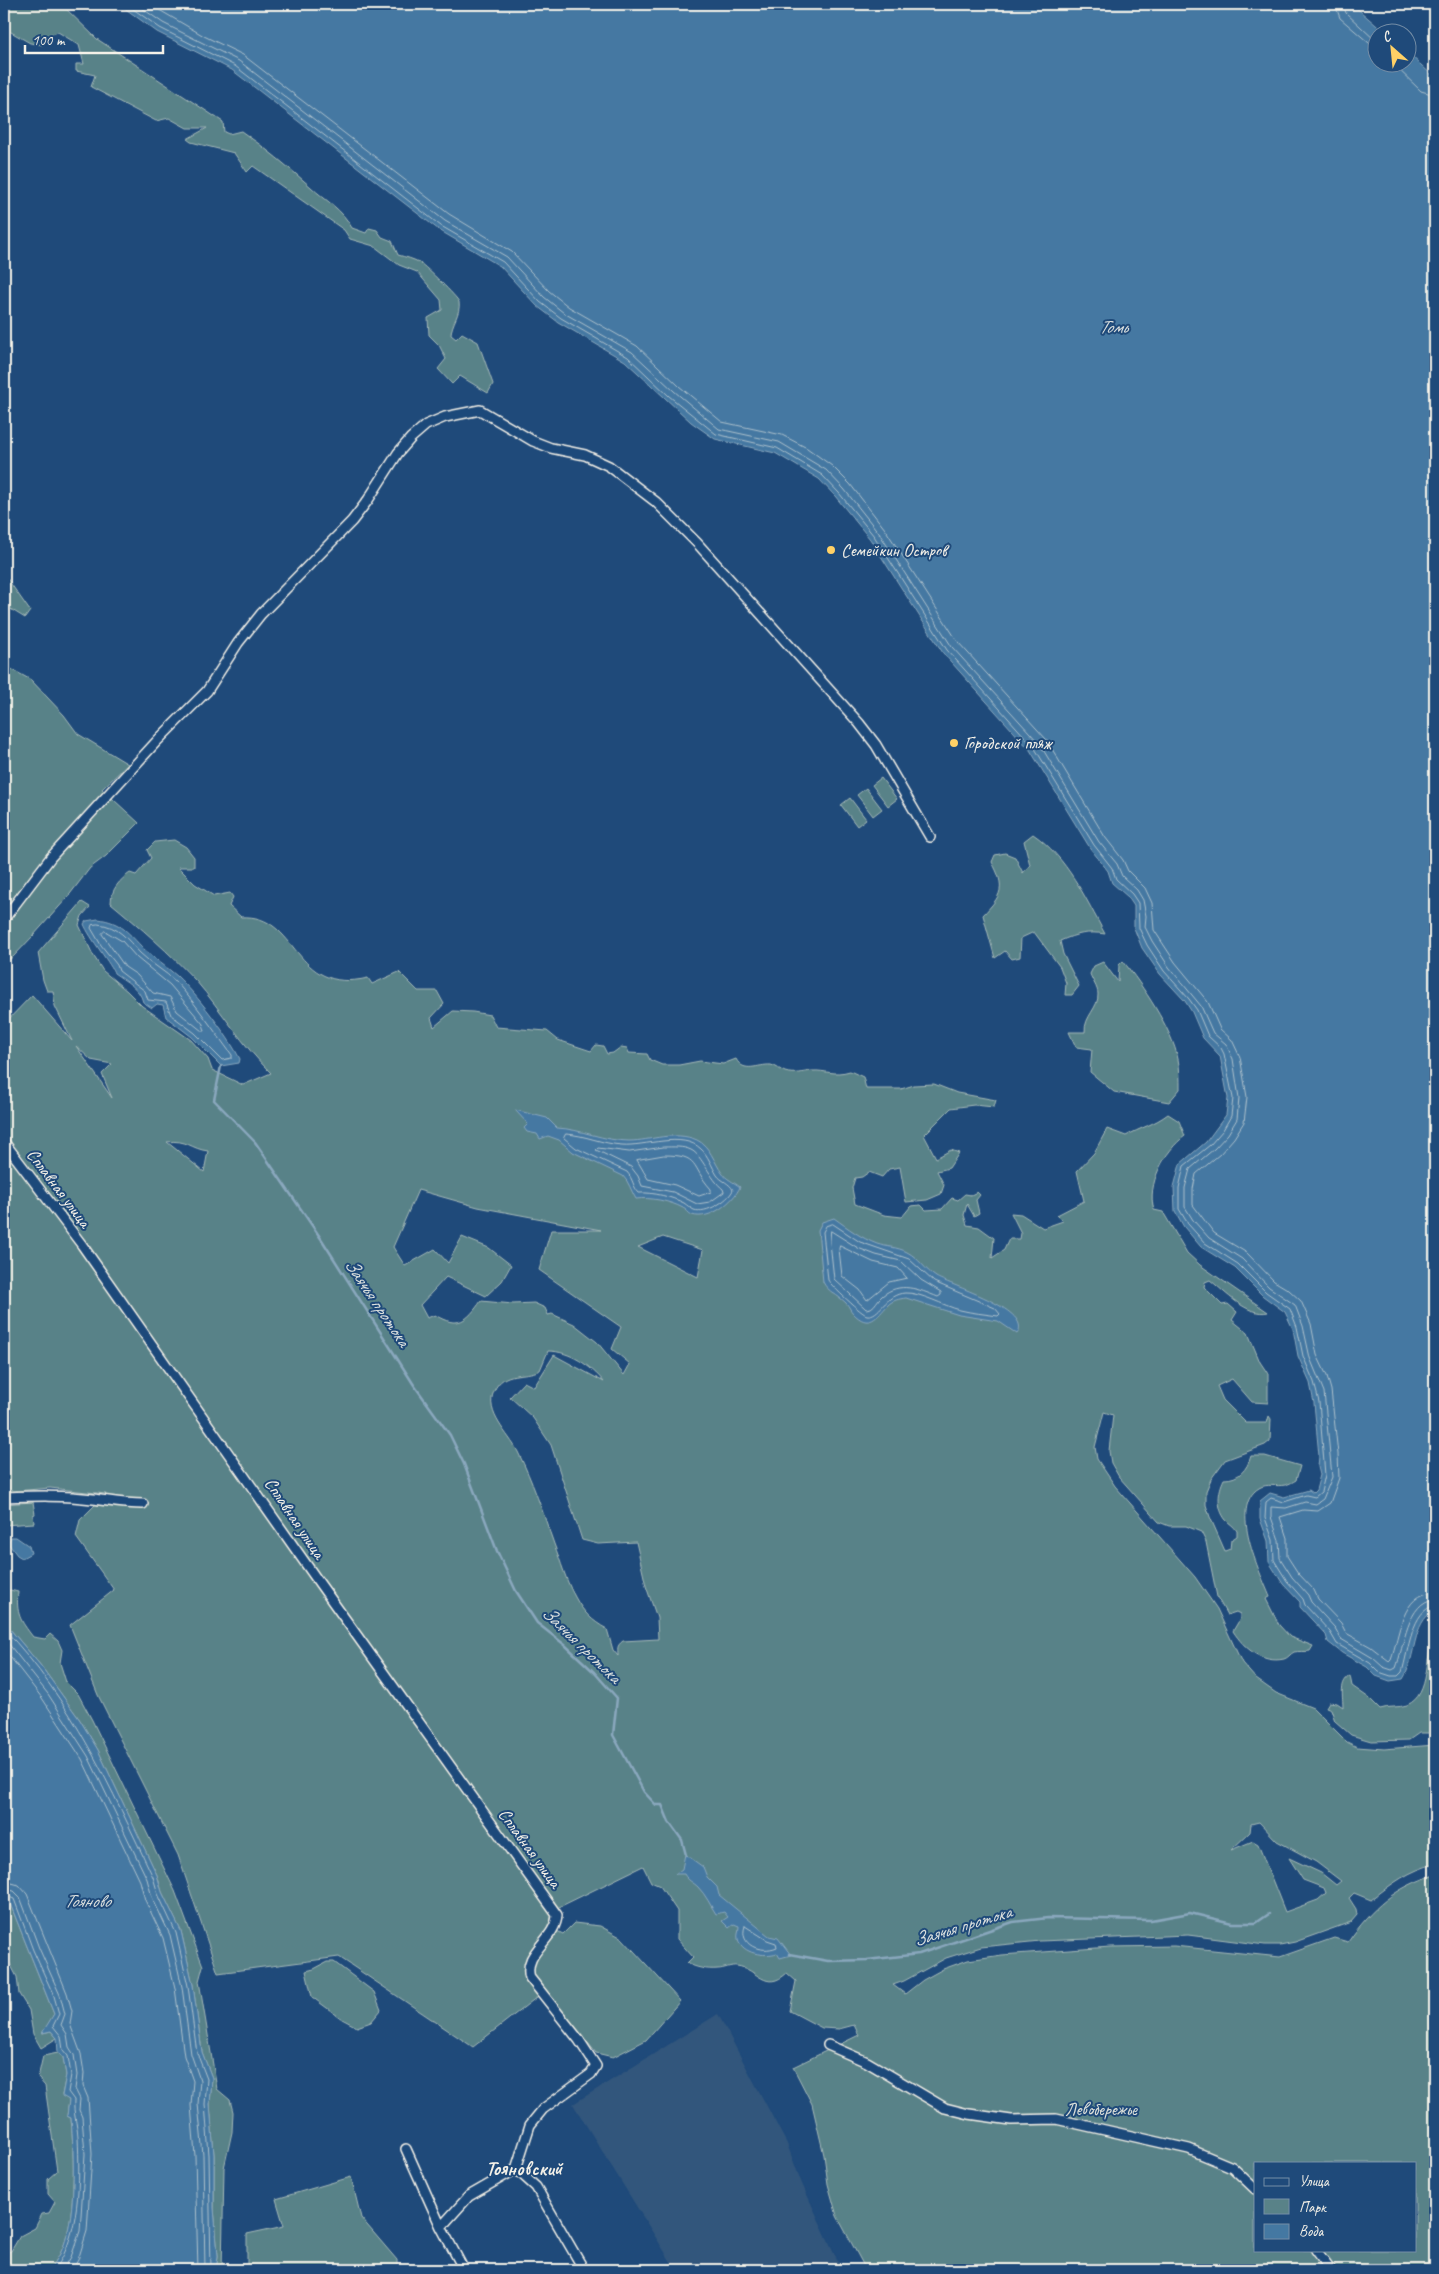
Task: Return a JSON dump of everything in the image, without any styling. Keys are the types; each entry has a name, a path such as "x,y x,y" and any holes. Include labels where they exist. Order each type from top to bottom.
{"street":[{"path":"4,919 51,857 157,741 207,691 238,643 261,614 352,521 368,500 398,452 411,438 426,425 445,417 480,410 534,441 551,448 585,455 609,466 656,502 698,543 859,723 876,745 930,837"},
{"name":"Сплавная улица","path":"4,1142 82,1245 326,1592 557,1915 557,1924 552,1934 532,1957 527,1970 530,1978 579,2040 596,2066 591,2074 543,2109 530,2125 516,2169"},
{"path":"4,1497 50,1496 93,1499 125,1504 143,1504"},
{"path":"828,2045 867,2062 946,2108 969,2114 1011,2120 1056,2119 1189,2149 1232,2167 1254,2188"},
{"path":"406,2149 430,2198 441,2227 464,2270"},
{"path":"441,2227 469,2196 516,2169 536,2188 584,2270"},
{"path":"1318,2252 1331,2270"}],"shaded area":[{"path":"718,2014 787,2144 802,2184 842,2270 676,2270 573,2104"}],"green space":[{"path":"4,4 61,4 97,39 223,122 224,132 229,134 241,131 259,144 333,206 348,221 352,228 366,233 369,228 377,230 382,237 392,241 398,255 420,263 459,302 459,311 451,335 456,339 462,333 478,342 493,384 488,393 460,376 452,384 438,369 446,359 439,345 429,335 428,318 442,310 441,300 417,272 399,265 374,246 350,239 344,230 253,166 247,172 234,153 191,142 187,139 207,128 187,128 169,118 156,121 91,87 95,75 76,71 76,64 84,64 79,45 58,32 46,36 43,45 30,43 4,28"},
{"path":"4,574 30,611 25,618 4,605"},
{"path":"4,665 31,680 64,715 78,734 128,764 102,789 139,823 106,856 90,868 67,898 33,936 13,957 4,962"},
{"path":"881,778 897,799 888,806 872,785"},
{"path":"866,788 882,809 873,816 857,795"},
{"path":"850,798 866,819 857,826 841,805"},
{"path":"1033,834 1056,854 1066,867 1083,893 1105,934 1082,934 1060,941 1063,954 1079,986 1072,995 1065,995 1066,983 1060,967 1034,932 1021,938 1020,957 1012,959 1005,951 995,958 983,915 1000,891 999,878 992,862 995,855 1005,853 1015,857 1023,873 1030,865 1024,841"},
{"name":"Левобережье","path":"174,840 186,847 194,857 194,867 178,867 195,884 214,896 230,893 233,897 229,906 241,917 260,919 275,927 310,966 324,976 343,980 368,978 372,984 399,972 418,991 437,991 444,1004 431,1018 434,1027 453,1011 473,1012 490,1015 496,1027 547,1031 558,1040 591,1051 596,1045 603,1046 607,1054 613,1053 621,1047 627,1048 629,1053 647,1054 650,1060 662,1065 679,1065 700,1061 723,1064 736,1059 739,1064 747,1067 771,1065 785,1072 792,1073 817,1071 839,1073 850,1071 863,1077 866,1089 901,1089 914,1085 934,1084 957,1093 996,1100 994,1107 974,1105 951,1108 924,1135 936,1158 951,1150 959,1153 949,1168 937,1171 944,1185 941,1194 927,1200 906,1202 900,1167 889,1169 882,1177 869,1172 862,1177 855,1178 852,1188 855,1204 884,1215 902,1217 911,1206 921,1205 926,1210 942,1209 952,1198 958,1200 965,1194 971,1195 977,1192 980,1195 976,1200 979,1213 974,1216 967,1204 964,1215 967,1225 979,1227 994,1238 992,1258 1004,1250 1009,1239 1020,1239 1021,1233 1011,1213 1021,1214 1043,1228 1063,1221 1057,1215 1084,1201 1077,1171 1094,1153 1107,1129 1126,1136 1158,1121 1168,1114 1179,1121 1185,1136 1171,1150 1159,1169 1153,1190 1154,1210 1163,1212 1187,1253 1200,1265 1268,1312 1260,1313 1253,1311 1230,1297 1210,1280 1205,1282 1204,1287 1222,1305 1228,1304 1237,1312 1232,1320 1248,1333 1260,1362 1268,1374 1268,1403 1252,1402 1232,1379 1217,1386 1223,1400 1246,1423 1267,1423 1269,1416 1271,1419 1270,1441 1265,1445 1225,1460 1211,1479 1206,1491 1206,1505 1225,1551 1230,1549 1231,1540 1237,1536 1237,1531 1226,1520 1219,1505 1219,1494 1224,1479 1229,1479 1242,1473 1251,1456 1265,1456 1300,1466 1295,1481 1285,1485 1268,1485 1259,1488 1250,1497 1246,1510 1246,1524 1254,1557 1270,1597 1266,1599 1279,1625 1290,1637 1313,1646 1310,1651 1294,1652 1287,1658 1276,1660 1261,1657 1248,1649 1233,1631 1240,1619 1240,1614 1236,1612 1227,1615 1217,1597 1206,1542 1201,1532 1186,1526 1169,1526 1159,1522 1119,1477 1111,1463 1109,1451 1113,1415 1104,1412 1095,1447 1097,1459 1115,1486 1195,1577 1217,1609 1242,1663 1256,1679 1276,1693 1313,1708 1347,1742 1357,1747 1384,1749 1435,1745 1435,1864 1401,1878 1371,1900 1354,1893 1349,1898 1356,1909 1357,1915 1351,1922 1295,1942 1265,1945 1188,1935 1040,1941 981,1947 946,1958 893,1985 905,1994 923,1980 943,1969 968,1960 1002,1955 1110,1947 1174,1946 1280,1957 1334,1938 1348,1942 1366,1919 1386,1900 1408,1886 1435,1875 1435,2270 866,2270 837,2216 828,2184 824,2155 812,2104 793,2067 859,2035 854,2025 839,2029 822,2028 790,2011 796,1981 787,1973 773,1981 737,1966 710,1969 687,1963 693,1957 677,1939 677,1911 660,1886 651,1882 643,1866 553,1910 551,1928 563,1934 574,1923 600,1926 622,1938 680,2001 646,2040 613,2057 596,2053 546,1990 473,2047 339,1957 218,1973 178,1855 98,1695 70,1625 114,1590 76,1537 80,1520 106,1494 50,1488 4,1492 4,1024 32,995 72,1041 55,1006 53,991 47,991 38,953 82,902 90,907 82,916 79,925 103,971 142,1006 191,1040 208,1059 212,1070 243,1085 271,1073 251,1051 196,981 155,940 111,903 114,889 120,882 130,873 136,875 151,858 147,850 155,842","holes":["76,1046 91,1060 112,1064 102,1074 112,1098","167,1142 184,1143 208,1151 204,1172","418,1190 478,1207 601,1230 551,1230 539,1270 621,1327 612,1349 630,1364 624,1375 597,1342 574,1324 552,1314 548,1315 545,1308 534,1303 513,1304 481,1301 471,1314 461,1321 450,1322 435,1315 427,1318 420,1305 446,1277 486,1296 502,1281 511,1265 489,1248 462,1237 448,1263 435,1249 405,1266 393,1247","663,1237 703,1250 698,1277 638,1247","548,1351 556,1352 579,1360 593,1370 604,1382 554,1355 534,1387 524,1382 510,1397 533,1418 551,1445 582,1540 598,1544 636,1542 646,1586 657,1618 658,1639 623,1641 618,1646 618,1656 613,1650 607,1629 588,1616 572,1591 528,1475 518,1452 499,1423 492,1407 494,1391 503,1380 515,1375 540,1370","1259,1822 1277,1841 1316,1862 1341,1881 1336,1885 1321,1873 1289,1858 1303,1880 1324,1888 1326,1893 1318,1900 1285,1912 1258,1844 1253,1841 1231,1850 1250,1832 1251,1824"]},
{"path":"1123,961 1139,982 1163,1021 1175,1047 1179,1066 1180,1089 1169,1102 1114,1092 1090,1072 1092,1049 1076,1047 1069,1032 1085,1032 1085,1026 1098,999 1098,992 1090,974 1094,966 1103,962 1118,982 1119,965"},
{"path":"33,1502 34,1523 4,1525 4,1504"},
{"path":"10,1590 18,1592 18,1611 33,1637 45,1639 50,1634 58,1641 62,1650 60,1663 66,1682 78,1694 92,1720 175,1891 203,1966 199,1981 217,2089 230,2100 233,2112 232,2132 224,2168 222,2270 216,2270 218,2256 210,2104 212,2078 202,2052 193,1985 181,1931 162,1892 157,1875 98,1750 80,1720 41,1666 4,1622 4,1592"},
{"path":"1435,1637 1435,1733 1419,1733 1409,1740 1371,1741 1351,1735 1335,1721 1331,1709 1326,1707 1329,1702 1337,1703 1343,1707 1343,1686 1350,1676 1352,1686 1369,1698 1380,1709 1404,1706 1415,1700 1424,1684 1431,1645"},
{"path":"4,1900 9,1901 54,2014 43,2033 51,2031 57,2038 41,2048 33,2034 29,2010 19,1994 17,1977 5,1954"},
{"path":"327,1962 334,1962 374,1992 381,2010 371,2022 357,2027 342,2019 312,1997 306,1971"},
{"path":"58,2053 63,2057 66,2075 62,2095 69,2100 67,2116 71,2118 73,2188 69,2225 59,2256 49,2270 4,2270 4,2254 11,2251 20,2236 35,2228 42,2214 49,2213 55,2202 48,2194 48,2179 57,2171 45,2086 38,2078 43,2056"},
{"path":"351,2177 361,2218 397,2260 397,2270 247,2270 247,2234 284,2226 276,2199"}],"water":[{"name":"Томь","path":"119,4 1352,4 1373,22 1366,22 1366,72 1416,72 1416,60 1435,78 1435,1610 1422,1623 1411,1661 1403,1679 1390,1681 1376,1676 1367,1667 1342,1653 1328,1642 1326,1635 1300,1607 1300,1602 1283,1584 1269,1562 1268,1541 1260,1519 1260,1501 1270,1493 1284,1497 1309,1490 1313,1493 1316,1490 1320,1475 1314,1403 1310,1383 1298,1356 1293,1329 1285,1312 1263,1296 1235,1268 1201,1247 1184,1227 1175,1211 1174,1187 1180,1164 1206,1142 1226,1115 1228,1098 1220,1056 1203,1038 1185,1001 1160,974 1142,948 1134,928 1134,906 1128,897 1112,883 1108,871 1090,848 1030,750 943,653 870,539 819,479 775,453 715,439 691,422 625,361 558,322 537,306 500,266 439,230 232,70 157,32"},
{"path":"106,920 124,929 148,953 185,984 227,1038 240,1059 239,1063 221,1066 192,1037 166,1017 163,1005 157,1004 152,1008 143,1002 135,989 114,973 84,924 86,921"},
{"path":"515,1110 547,1118 557,1128 575,1130 611,1139 637,1141 680,1136 697,1140 709,1150 724,1175 740,1187 727,1204 714,1212 699,1216 692,1215 678,1206 666,1202 654,1199 636,1199 623,1176 573,1152 559,1140 548,1136 540,1139 537,1134 527,1132 524,1128 528,1124"},
{"path":"834,1218 871,1242 907,1252 936,1277 1003,1308 1014,1316 1019,1325 1017,1334 998,1321 959,1315 906,1298 892,1302 872,1320 864,1321 859,1318 823,1282 818,1230 822,1222"},
{"path":"11,1537 16,1537 29,1546 31,1553 22,1558 17,1555 8,1543"},
{"name":"Тояново","path":"4,1622 41,1666 80,1720 98,1750 157,1875 162,1892 181,1931 193,1985 202,2052 212,2078 210,2104 218,2256 216,2270 49,2270 60,2254 72,2206 71,2118 67,2116 69,2100 62,2096 66,2075 63,2057 58,2053 57,2038 51,2031 42,2033 54,2014 9,1901 4,1900"},
{"path":"685,1854 703,1867 707,1877 717,1887 719,1895 769,1936 778,1938 791,1955 780,1958 777,1953 766,1955 754,1953 744,1948 738,1939 739,1926 734,1924 729,1928 722,1921 728,1917 724,1912 716,1914 698,1887 684,1874 675,1874 682,1869"}],"waterway":[{"name":"Заячья протока","path":"221,1066 214,1100 255,1142 322,1240 414,1385 450,1435 464,1464 497,1551 516,1591 537,1623 565,1645 594,1672 617,1698 613,1735 644,1792 656,1805 662,1805 669,1822 682,1840 686,1855"},
{"name":"Заячья протока","path":"789,1954 828,1961 867,1960 919,1954 1013,1922 1048,1918 1151,1920 1190,1913 1232,1923 1256,1923 1269,1914"}],"place":[{"name":"Семейкин Остров","path":"831,550"},
{"name":"Городской пляж","path":"954,743"}],"district":[{"name":"Тояновский","path":"524,2168"}]}
